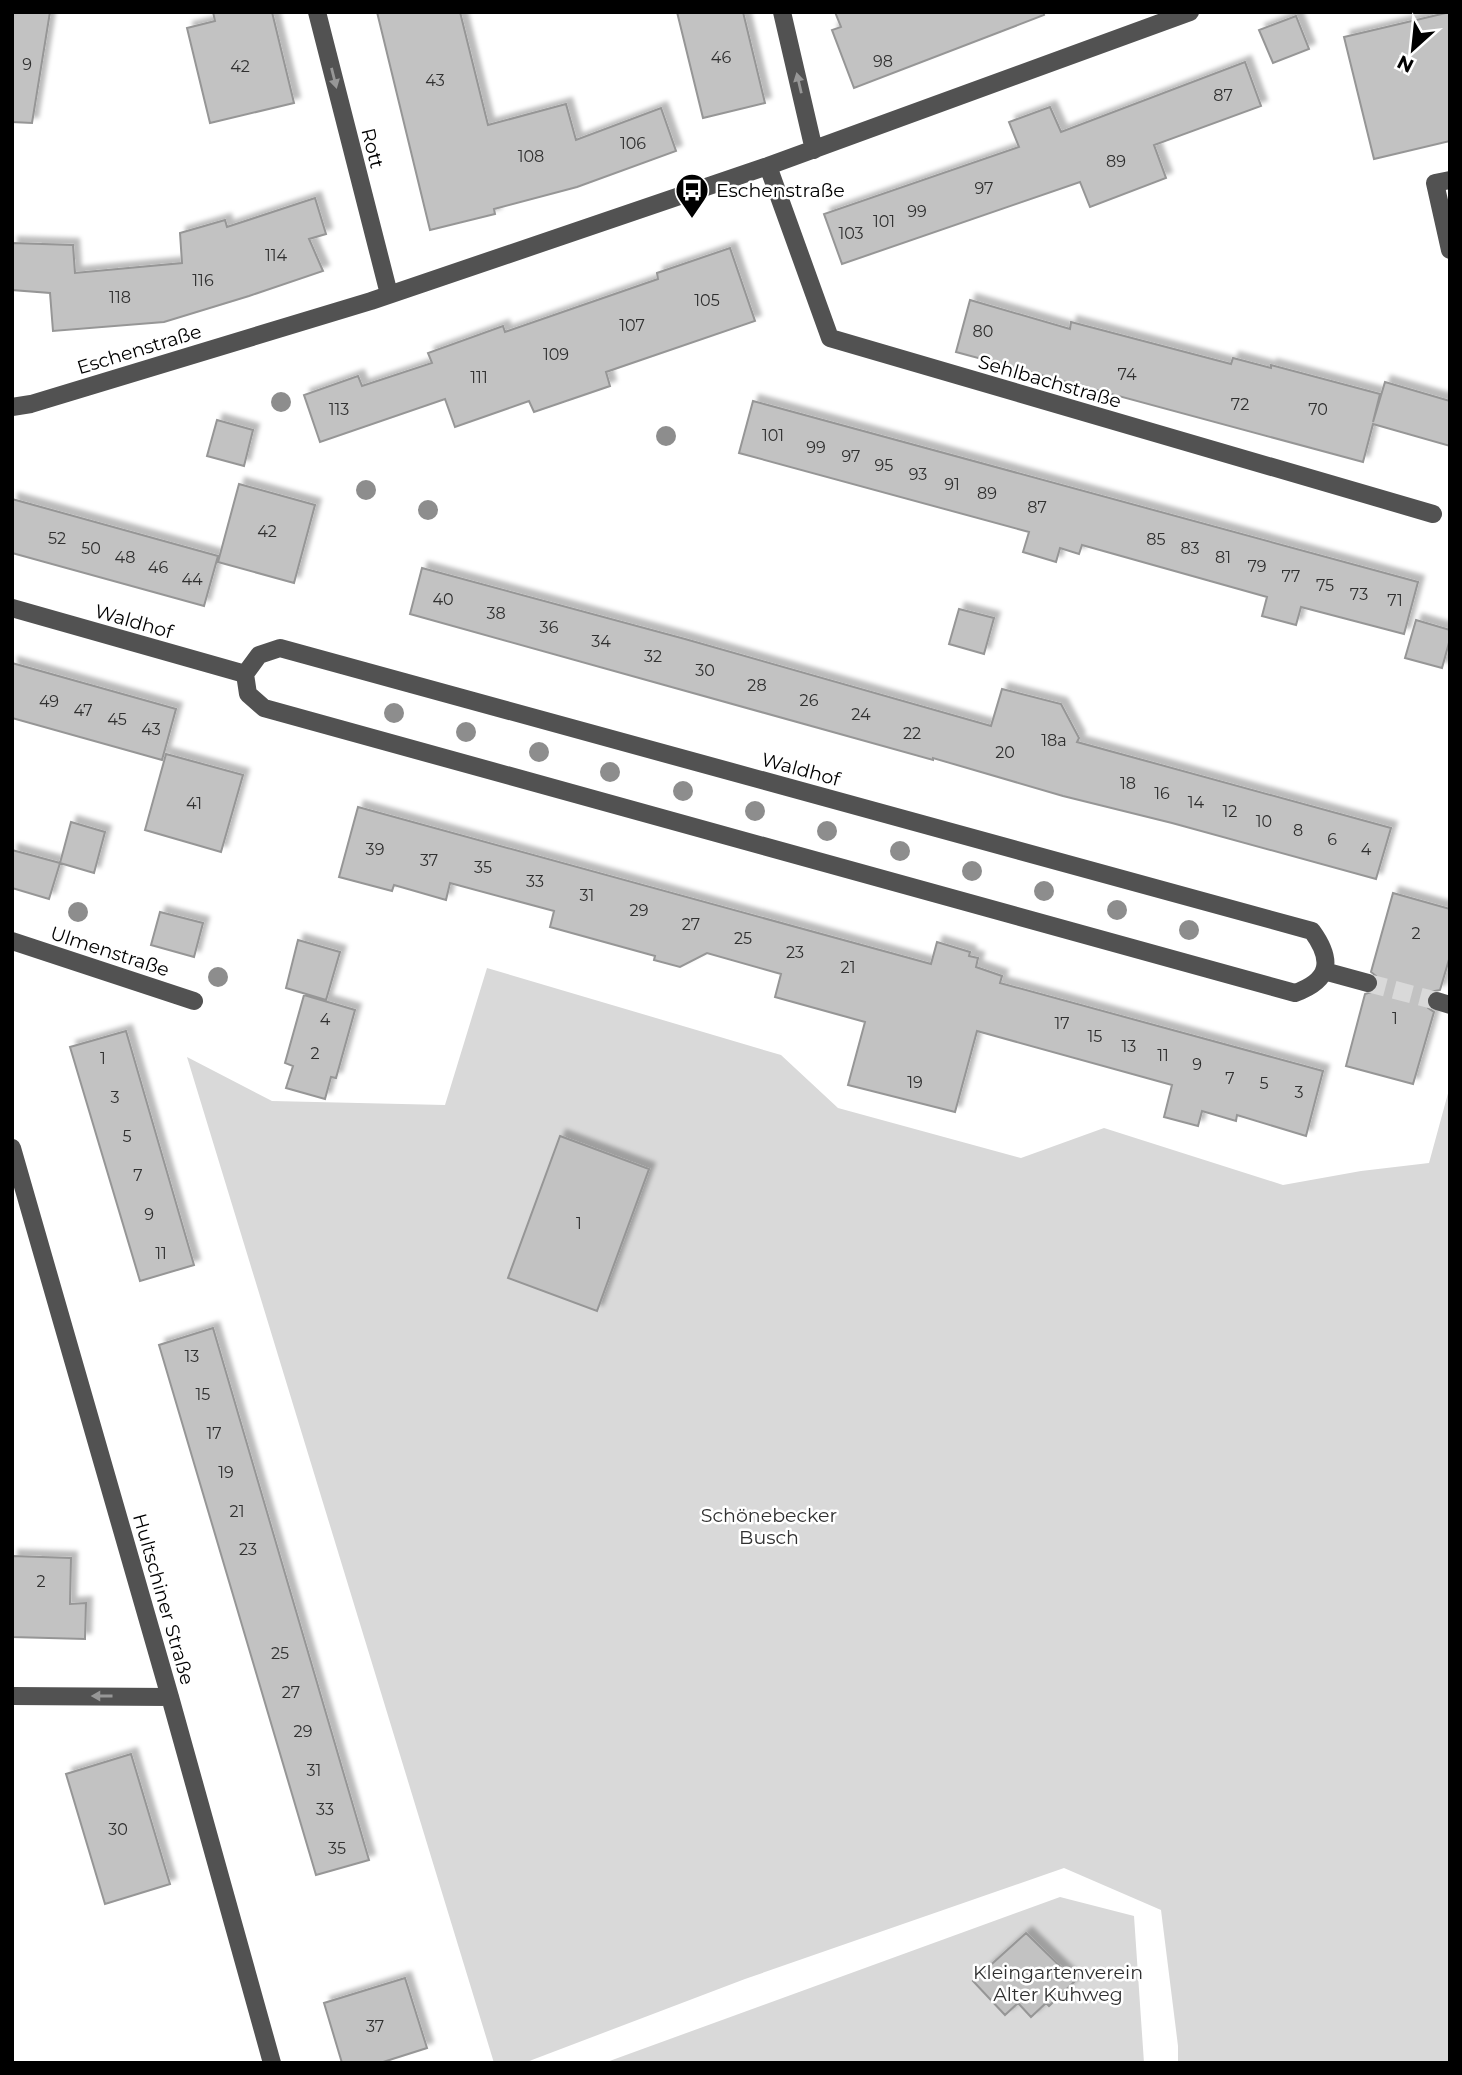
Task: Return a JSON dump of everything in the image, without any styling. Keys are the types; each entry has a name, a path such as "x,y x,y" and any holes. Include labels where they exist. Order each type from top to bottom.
{"street":[{"name":"Rott","path":"317,12 388,294"},
{"path":"782,12 814,149"},
{"name":"Eschenstraße","path":"12,407 31,404 388,294 768,166 1190,12"},
{"name":"Sehlbachstraße","path":"768,166 830,338 1433,514"},
{"path":"1450,180 1435,183 1450,250"},
{"name":"Waldhof","path":"12,608 245,674 259,655 280,648 1299,927 1312,931 1325,948 1324,971"},
{"path":"245,674 248,695 264,708 1295,993 1313,986 1324,971 1368,983"},
{"name":"Ulmenstraße","path":"12,941 194,1001"},
{"name":"Hultschiner Straße","path":"12,1148 272,2063"},
{"path":"12,1696 170,1697"}],"green space":[{"name":"Schönebecker Busch","path":"487,968 781,1055 838,1108 1021,1158 1104,1128 1283,1185 1361,1171 1429,1163 1450,1086 1450,2063 1178,2063 1161,1910 1064,1868 745,1979 524,2063 494,2063 187,1057 272,1101 445,1105"},
{"name":"Kleingartenverein Alter Kuhweg","path":"1060,1897 1134,1916 1144,2063 604,2063"}],"building":[{"path":"12,12 50,12 32,123 12,122"},
{"path":"213,12 272,12 294,103 210,123 187,28 215,21"},
{"path":"377,12 460,12 488,125 566,104 576,140 661,108 676,151 577,187 494,209 495,214 430,230"},
{"path":"677,12 743,12 765,103 703,118"},
{"path":"835,12 1043,12 1044,15 854,88 832,30 841,27"},
{"path":"1450,12 1450,141 1374,159 1344,37"},
{"path":"1296,16 1309,49 1273,63 1259,30"},
{"path":"1245,62 1261,106 1154,145 1166,178 1090,207 1080,182 842,264 824,214 1019,147 1009,122 1050,107 1061,132"},
{"path":"315,198 326,234 309,239 323,271 164,322 53,331 50,293 12,290 12,243 73,245 75,273 182,263 180,233 225,220 227,227"},
{"path":"730,248 755,321 606,372 610,386 534,412 529,401 455,427 445,399 320,442 304,395 358,376 362,386 432,363 428,353 503,326 505,332 658,279 657,273"},
{"path":"970,300 1070,329 1071,322 1231,364 1233,358 1271,368 1271,365 1380,394 1373,422 1385,382 1450,401 1450,446 1373,424 1363,462 956,352"},
{"path":"753,401 1418,582 1404,634 1301,607 1296,625 1262,616 1267,597 1082,545 1079,554 1060,548 1056,562 1023,552 1029,532 739,453"},
{"path":"217,420 253,430 244,466 207,456"},
{"path":"239,484 315,505 294,583 218,562"},
{"path":"12,499 218,556 204,606 12,553"},
{"path":"422,568 991,726 1002,689 1061,704 1079,738 1077,742 1391,828 1376,879 1063,796 410,614"},
{"path":"959,609 994,618 984,654 949,644"},
{"path":"1416,620 1450,630 1442,668 1405,658"},
{"path":"12,663 176,709 162,760 12,718"},
{"path":"166,754 243,775 221,852 145,830"},
{"path":"358,807 931,964 937,942 970,952 969,956 978,958 976,967 1002,976 1000,983 1323,1071 1306,1136 1237,1115 1236,1121 1202,1111 1198,1126 1164,1117 1172,1085 977,1031 955,1112 848,1085 865,1022 775,997 781,974 707,953 680,967 654,960 655,956 550,927 554,911 450,883 446,900 394,885 392,891 339,877"},
{"path":"71,822 105,832 94,873 60,863"},
{"path":"12,850 60,863 49,899 12,888"},
{"path":"1393,893 1450,909 1450,956 1440,990 1430,992 1426,998 1428,1008 1434,1012 1413,1084 1346,1066 1365,994 1375,991 1379,985 1376,976 1371,972"},
{"path":"160,912 203,923 194,957 151,945"},
{"path":"298,940 340,952 326,1000 286,988"},
{"path":"304,995 355,1010 336,1078 331,1077 325,1099 286,1088 293,1066 285,1063"},
{"path":"126,1031 194,1265 140,1281 70,1047"},
{"path":"560,1136 649,1169 597,1311 508,1278"},
{"path":"213,1328 369,1860 316,1875 159,1345"},
{"path":"12,1556 71,1558 70,1604 86,1603 85,1639 12,1637"},
{"path":"131,1754 170,1884 105,1904 66,1774"},
{"path":"1026,1933 1075,1981 1049,2006 1046,2003 1031,2017 1018,2003 1005,2015 973,1981"},
{"path":"405,1978 427,2048 380,2063 342,2063 324,2003"}],"tunnel":[{"path":"1368,983 1437,1001"}],"place":[{"name":"Eschenstraße","path":"692,220"}]}
